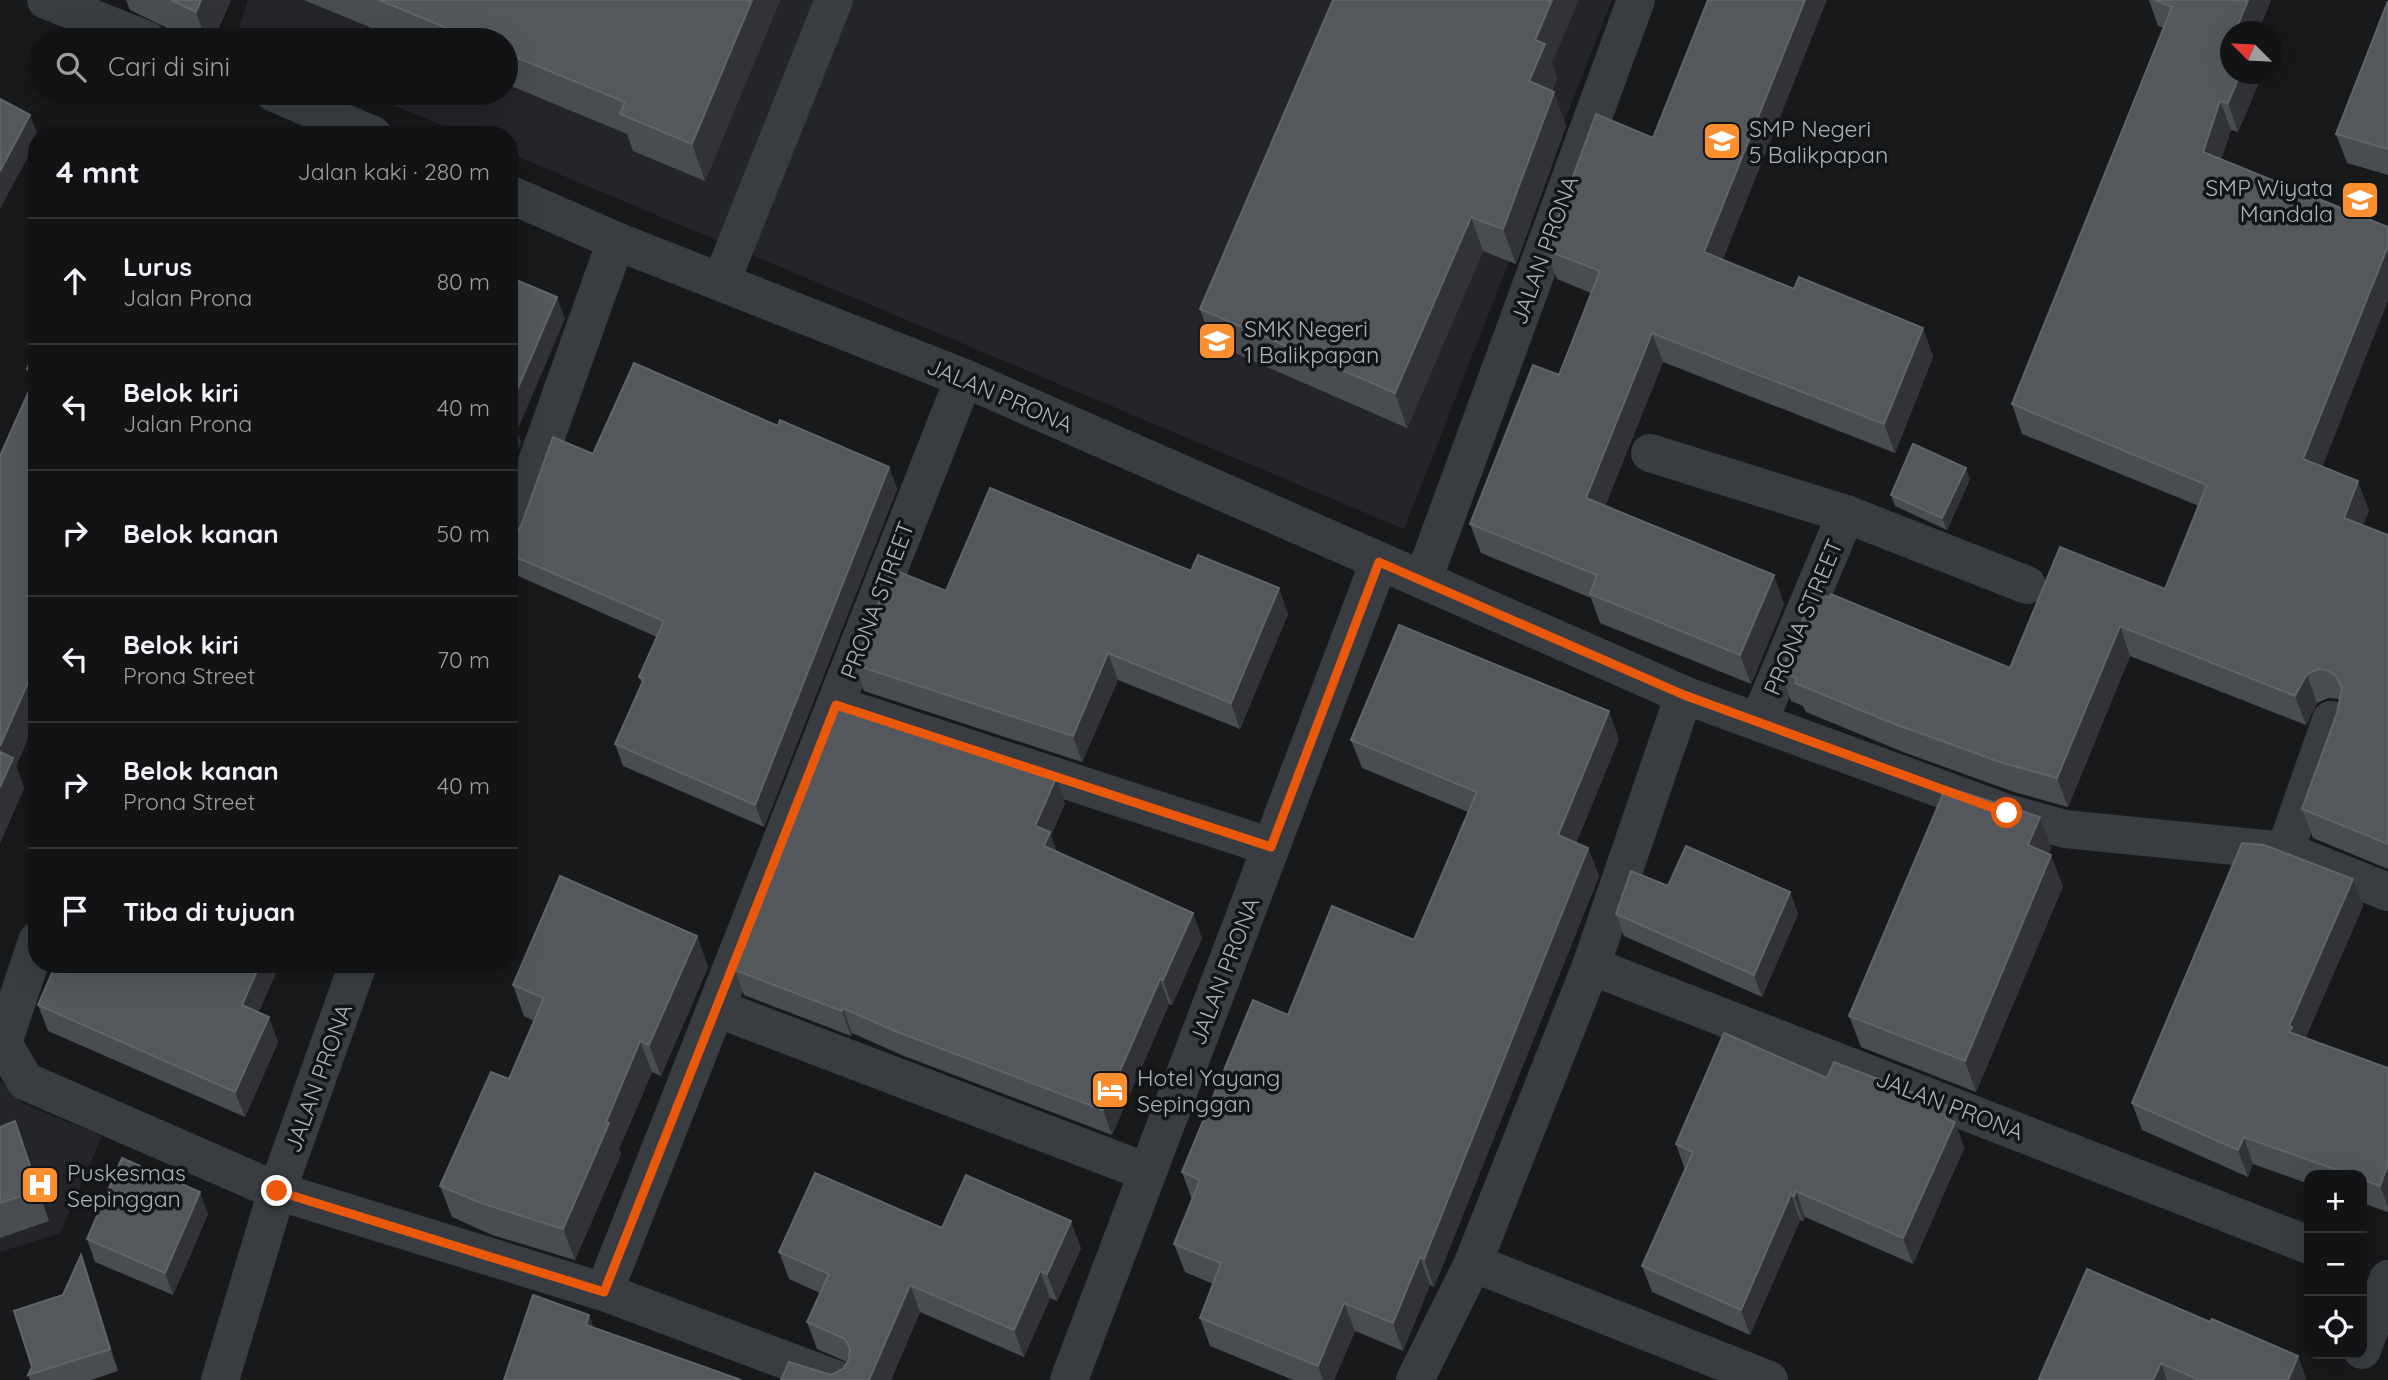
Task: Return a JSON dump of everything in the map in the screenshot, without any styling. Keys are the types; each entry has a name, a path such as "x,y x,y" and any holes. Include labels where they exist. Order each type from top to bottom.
{"street":[{"path":"46,0 117,28"},
{"path":"721,282 834,0"},
{"name":"JALAN PRONA","path":"1423,580 1636,0"},
{"path":"288,105 307,121 331,126"},
{"name":"JALAN PRONA","path":"518,198 616,241 964,378 1684,695 2007,813 2065,830 2285,851 2388,892"},
{"path":"518,515 616,241"},
{"name":"PRONA STREET","path":"604,1292 964,378"},
{"name":"PRONA STREET","path":"1650,453 1846,514 2027,585"},
{"name":"PRONA STREET","path":"1759,721 1846,514"},
{"name":"JALAN PRONA","path":"1069,1380 1379,562"},
{"path":"1415,1380 1473,1263 1591,966 1684,695"},
{"path":"836,705 1271,847"},
{"path":"2285,851 2331,720"},
{"name":"JALAN PRONA","path":"1591,966 2304,1243"},
{"path":"28,968 3,1043 25,1081 277,1191 604,1292 838,1380"},
{"name":"JALAN PRONA","path":"220,1380 277,1191 355,973"},
{"path":"716,1009 1147,1172"},
{"path":"1473,1263 1769,1380"},
{"path":"2367,1267 2388,1277 2367,1335"},
{"path":"2351,1380 2358,1359"}],"shaded area":[{"name":"SMK Negeri 1 Balikpapan","path":"248,0 1612,0 1404,529 518,157 518,126 444,126 394,105 518,105 518,28 239,28"},
{"name":"Puskesmas Sepinggan","path":"0,1081 24,1104 102,1136 60,1233 0,1252"}],"building":[{"path":"171,0 201,0 196,12"},
{"path":"379,0 752,0 692,144 620,114 625,102 518,58 518,28 447,28"},
{"path":"1333,0 1552,0 1535,40 1545,44 1529,81 1554,92 1503,229 1471,217 1395,393 1200,309"},
{"path":"1708,0 1805,0 1704,252 1794,289 1799,277 1923,328 1884,424 1652,333 1586,498 1774,575 1740,655 1590,594 1597,575 1470,524 1533,365 1559,375 1600,271 1546,250 1596,114 1653,138"},
{"path":"2155,0 2248,0 2239,21 2220,21 2220,84 2236,84 2228,103 2220,101 2203,152 2388,227 2388,246 2303,459 2358,481 2344,518 2388,535 2388,844 2302,809 2337,713 2342,688 2336,676 2327,670 2317,669 2307,674 2295,696 2120,626 2057,778 2003,763 1892,723 1795,683 1797,678 1781,672 1814,592 1830,598 1831,594 2010,668 2060,547 2165,589 2207,485 2012,404 2172,7"},
{"path":"2388,1 2388,149 2336,134"},
{"path":"0,99 30,115 0,171"},
{"path":"518,281 557,297 518,388"},
{"path":"634,363 778,426 780,420 889,467 755,805 615,744 644,679 639,677 664,621 518,558 518,530 553,437 593,454"},
{"path":"28,393 28,682 0,746 0,456"},
{"path":"1913,444 1966,468 1942,518 1891,495"},
{"path":"990,488 1191,571 1198,555 1279,588 1231,703 1108,653 1073,736 855,665 892,569 946,591"},
{"path":"1399,625 1609,711 1558,835 1588,848 1424,1259 1420,1257 1393,1323 1344,1303 1318,1366 1200,1318 1221,1263 1174,1244 1200,1180 1182,1172 1253,1000 1288,1015 1332,906 1414,940 1477,792 1351,740"},
{"path":"839,707 1056,778 1035,826 1050,832 1044,846 1193,913 1163,980 1160,979 1103,1110 895,1031 843,1008 842,1011 735,970"},
{"path":"0,752 13,758 0,787"},
{"path":"1946,787 2040,817 2028,845 2051,855 1965,1061 1849,1016"},
{"path":"2242,843 2264,845 2353,879 2289,1026 2292,1027 2289,1032 2388,1068 2388,1167 2380,1186 2367,1181 2367,1170 2337,1170 2244,1137 2238,1150 2132,1103"},
{"path":"1686,846 1790,892 1754,975 1616,914 1631,871 1668,886"},
{"path":"560,876 697,936 649,1045 640,1041 606,1122 609,1123 563,1229 481,1203 440,1186 491,1072 509,1079 544,998 513,985"},
{"path":"52,973 256,973 242,1005 269,1017 235,1092 38,1005"},
{"path":"1724,1033 1827,1078 1834,1062 1950,1107 1945,1118 1955,1122 1903,1238 1796,1191 1794,1196 1791,1194 1741,1310 1642,1266 1693,1152 1676,1144"},
{"path":"15,1121 38,1190 0,1203 0,1127"},
{"path":"122,1158 200,1192 165,1273 87,1239"},
{"path":"815,1173 942,1228 966,1175 1071,1221 1047,1274 1040,1271 1014,1330 910,1285 869,1380 781,1380 789,1362 831,1375 843,1369 849,1360 850,1349 845,1339 807,1322 829,1274 779,1252"},
{"path":"81,1255 110,1349 28,1375 32,1367 14,1311 63,1295"},
{"path":"2087,1269 2210,1322 2212,1319 2298,1356 2288,1380 2199,1380 2161,1363 2153,1380 2039,1379"},
{"path":"533,1295 589,1315 586,1325 741,1380 504,1380"}],"place":[{"name":"SMP Negeri 5 Balikpapan","path":"1722,141"},
{"name":"SMP Wiyata Mandala","path":"2360,200"},
{"name":"SMK Negeri 1 Balikpapan","path":"1217,341"},
{"name":"Hotel Yayang Sepinggan","path":"1110,1090"},
{"name":"Puskesmas Sepinggan","path":"40,1185"}],"route":[{"path":"277,1191 604,1292 836,705 1271,847 1379,562 1684,695 2007,813"}]}
